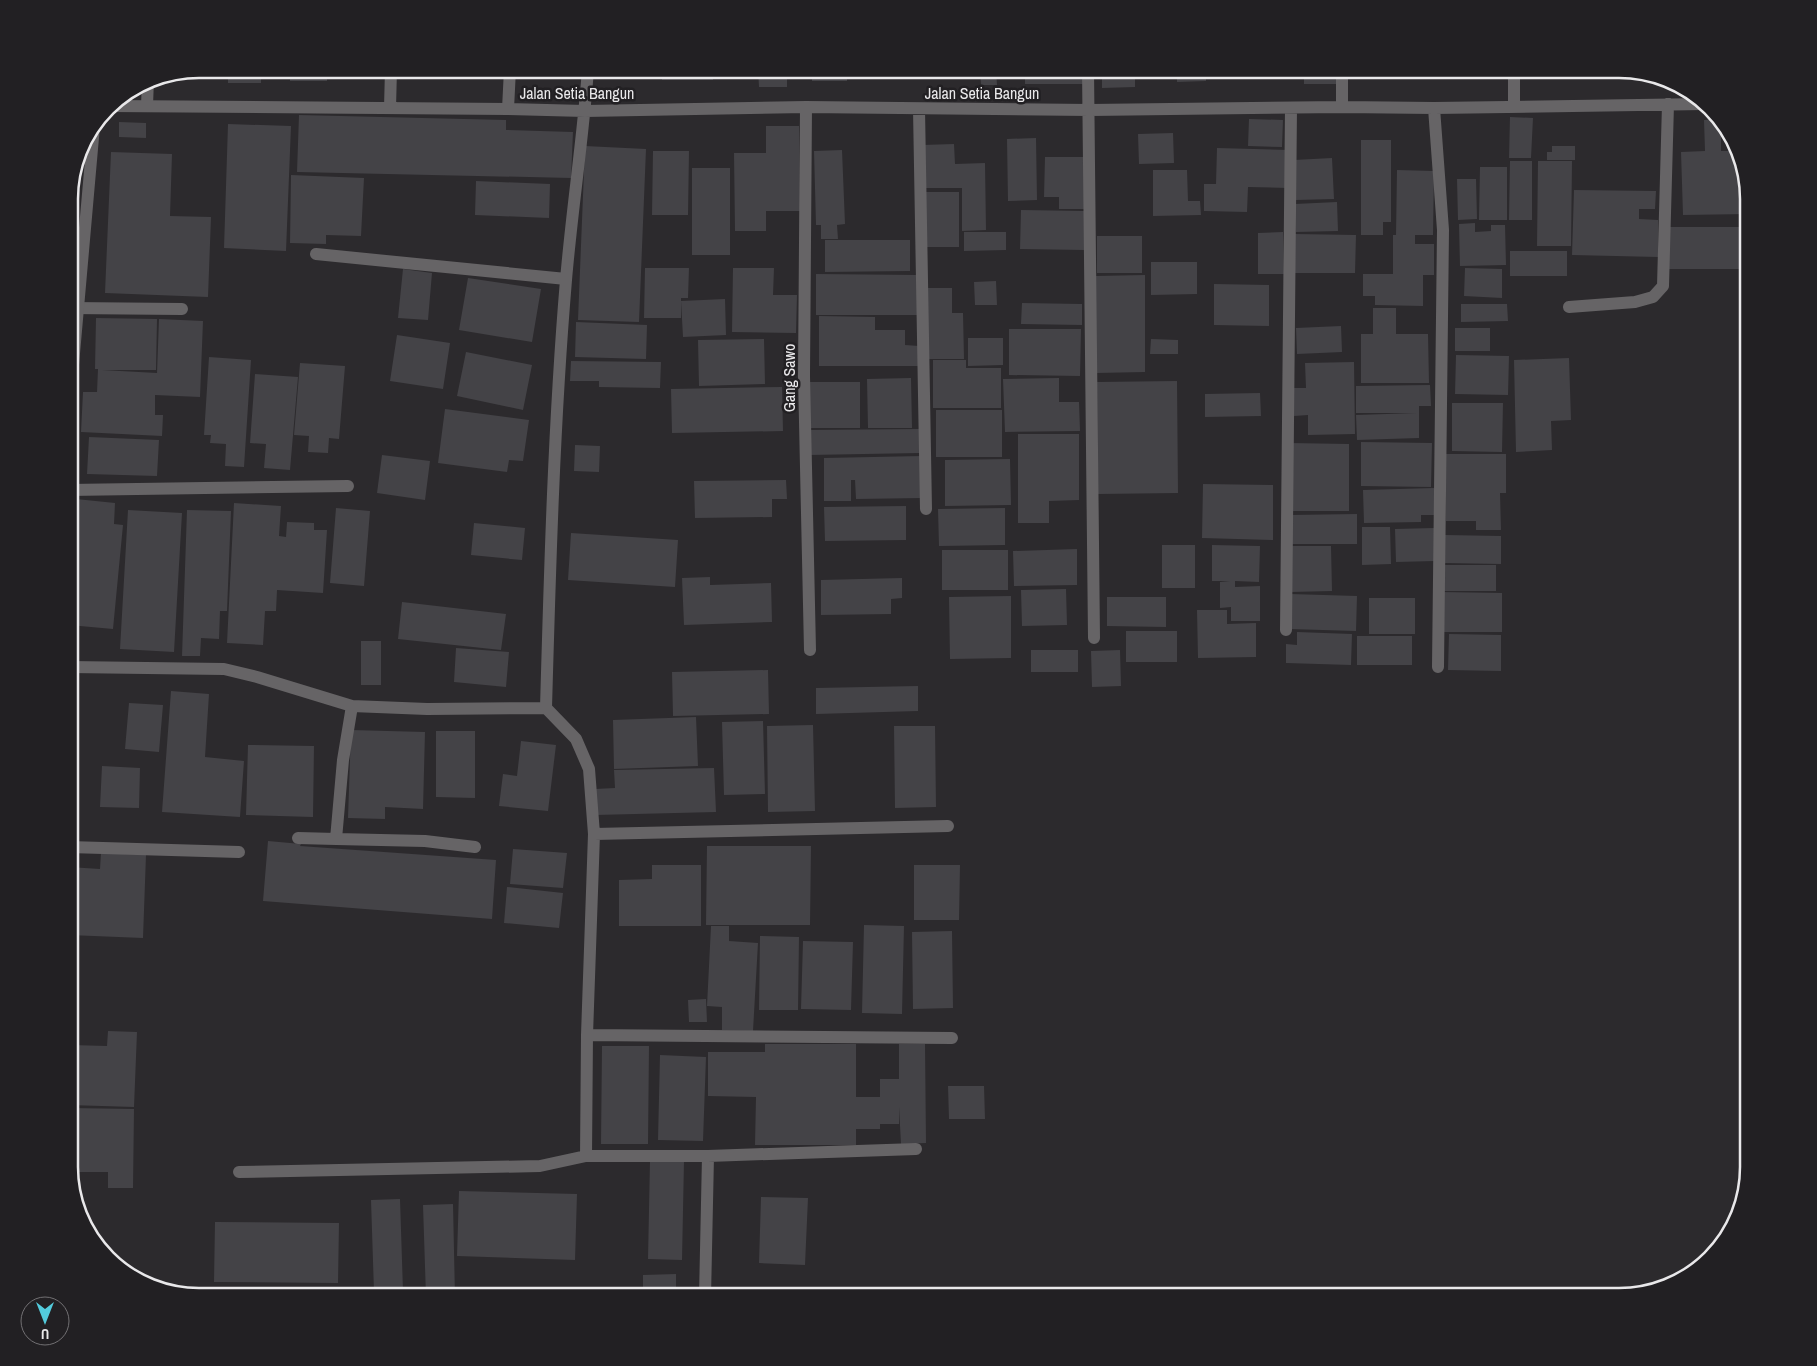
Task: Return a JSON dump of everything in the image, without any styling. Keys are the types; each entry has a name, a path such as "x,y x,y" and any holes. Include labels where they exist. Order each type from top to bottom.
{"street":[{"path":"390,78 390,108"},
{"path":"508,109 510,78"},
{"path":"586,1156 587,1036 594,834 589,769 576,739 546,708 552,484 566,279 587,78"},
{"path":"1088,78 1094,638"},
{"path":"1342,78 1342,107"},
{"path":"1514,78 1514,106"},
{"path":"147,106 148,89"},
{"path":"1569,307 1635,302 1653,297 1663,286 1668,104"},
{"name":"Jalan Setia Bangun","path":"121,106 585,111 806,107 1090,110 1693,104"},
{"name":"Gang Sawo","path":"806,107 804,376 810,650"},
{"path":"1286,630 1291,108"},
{"path":"1434,108 1443,230 1438,666"},
{"path":"919,109 926,509"},
{"path":"78,265 92,141"},
{"path":"316,254 566,279"},
{"path":"78,308 182,309"},
{"path":"78,490 348,486"},
{"path":"78,667 224,669 352,706 426,709 546,708"},
{"path":"336,839 352,706"},
{"path":"594,834 948,826"},
{"path":"298,838 425,841 475,848"},
{"path":"78,846 239,852"},
{"path":"587,1036 952,1038"},
{"path":"239,1172 540,1166 586,1156 708,1156 916,1150"},
{"path":"706,1288 708,1156"}],"building":[{"path":"228,78 261,78 261,83 228,83"},
{"path":"290,78 327,78 327,81 290,81"},
{"path":"662,78 713,78 713,80 662,80"},
{"path":"758,78 787,78 787,87 759,87"},
{"path":"812,78 847,78 847,81 812,81"},
{"path":"981,78 997,78 997,85 981,85"},
{"path":"1025,78 1085,78 1085,84 1025,84"},
{"path":"1102,78 1135,78 1135,87 1102,88"},
{"path":"1177,78 1206,78 1206,81 1177,82"},
{"path":"1304,78 1339,78 1339,84 1304,84"},
{"path":"299,115 506,120 506,130 573,132 571,178 297,172"},
{"path":"1510,117 1533,118 1531,158 1509,158"},
{"path":"1249,119 1283,120 1282,147 1248,146"},
{"path":"1704,120 1709,120 1721,135 1721,151 1730,152 1738,183 1740,214 1683,215 1681,152 1705,151"},
{"path":"119,122 146,123 146,138 119,137"},
{"path":"228,124 291,126 286,251 224,248"},
{"path":"766,126 799,126 800,211 766,211 766,231 735,231 734,153 766,153"},
{"path":"1173,133 1174,163 1139,164 1138,134"},
{"path":"1036,138 1037,200 1008,201 1007,139"},
{"path":"1361,140 1391,140 1391,222 1383,222 1383,235 1361,235"},
{"path":"954,144 955,164 985,163 986,230 962,231 962,188 922,188 922,145"},
{"path":"585,146 646,149 639,322 578,320"},
{"path":"1552,146 1575,146 1575,160 1547,160 1547,152 1552,152"},
{"path":"1217,148 1289,150 1288,188 1248,187 1247,212 1204,211 1204,184 1216,184"},
{"path":"842,150 845,224 837,225 838,239 821,239 821,225 816,225 814,151"},
{"path":"653,151 689,151 688,215 652,215"},
{"path":"111,152 172,154 170,216 211,217 208,297 105,293"},
{"path":"1045,157 1084,157 1084,209 1059,209 1059,197 1044,197"},
{"path":"1332,158 1334,199 1296,200 1294,160"},
{"path":"1510,161 1532,161 1532,220 1509,220"},
{"path":"1538,161 1572,161 1571,246 1537,246"},
{"path":"1480,167 1507,167 1507,220 1479,220"},
{"path":"692,168 730,168 730,255 692,255"},
{"path":"1153,170 1187,170 1188,201 1200,201 1201,215 1153,216"},
{"path":"1397,170 1434,171 1433,235 1415,235 1415,244 1434,244 1434,275 1423,275 1423,306 1375,305 1375,296 1363,296 1363,274 1393,274"},
{"path":"291,175 364,178 361,236 326,235 326,244 290,243"},
{"path":"1457,179 1476,179 1477,219 1458,220"},
{"path":"476,181 550,184 549,218 475,215"},
{"path":"1574,190 1656,191 1655,209 1639,209 1639,219 1658,220 1658,257 1572,255"},
{"path":"923,192 959,192 959,247 924,247"},
{"path":"1337,202 1338,231 1296,232 1295,204"},
{"path":"1021,210 1084,211 1084,250 1020,249"},
{"path":"1475,223 1475,232 1491,231 1491,225 1505,225 1506,265 1460,266 1459,224"},
{"path":"1668,227 1740,227 1740,269 1668,269"},
{"path":"964,232 1006,232 1006,250 964,251"},
{"path":"1283,232 1284,274 1258,274 1258,233"},
{"path":"1295,234 1356,235 1355,273 1294,273"},
{"path":"1097,236 1142,236 1142,273 1097,273"},
{"path":"825,240 910,240 910,271 825,272"},
{"path":"1510,251 1567,251 1567,276 1510,276"},
{"path":"1151,262 1197,262 1197,294 1151,295"},
{"path":"645,268 689,268 688,298 681,298 681,318 644,318"},
{"path":"733,268 774,268 773,295 797,295 796,333 732,332"},
{"path":"1465,268 1502,269 1502,298 1464,296"},
{"path":"403,269 432,273 428,320 398,318"},
{"path":"816,274 917,275 917,315 816,315"},
{"path":"1145,275 1145,372 1096,373 1096,276"},
{"path":"468,278 541,289 532,342 459,330"},
{"path":"996,281 997,305 975,305 974,282"},
{"path":"1214,284 1269,285 1269,326 1214,325"},
{"path":"928,288 952,288 952,313 963,313 964,359 928,359"},
{"path":"725,299 726,335 683,337 681,301"},
{"path":"1022,303 1082,304 1082,325 1021,324"},
{"path":"1461,304 1507,304 1508,321 1461,322"},
{"path":"1373,308 1396,308 1396,334 1428,334 1429,383 1361,383 1361,334 1373,334"},
{"path":"819,316 875,317 875,330 905,330 905,345 919,346 919,366 819,366"},
{"path":"96,318 157,319 156,370 102,370 157,373 159,319 203,321 200,397 155,395 155,415 163,415 162,436 81,432 83,392 97,392 98,369 95,369"},
{"path":"576,322 647,325 646,359 575,357"},
{"path":"1341,326 1342,352 1297,354 1296,328"},
{"path":"1455,328 1490,328 1490,351 1455,351"},
{"path":"1009,329 1081,329 1080,376 1009,375"},
{"path":"397,335 450,343 443,389 390,381"},
{"path":"968,338 1003,338 1003,365 968,366"},
{"path":"764,339 765,384 699,386 698,340"},
{"path":"1151,339 1178,340 1178,354 1150,354"},
{"path":"466,352 532,365 523,410 457,396"},
{"path":"1456,355 1509,356 1508,395 1455,394"},
{"path":"209,357 251,360 244,467 225,466 226,444 210,443 211,435 204,435"},
{"path":"1569,358 1571,420 1551,421 1552,450 1516,452 1514,360"},
{"path":"933,360 966,360 966,368 1001,368 1001,408 933,408"},
{"path":"571,361 661,362 660,388 599,387 599,381 570,381"},
{"path":"1354,362 1355,434 1308,435 1308,415 1294,416 1294,388 1306,388 1305,363"},
{"path":"300,363 345,366 339,439 329,438 328,453 308,452 309,436 294,435"},
{"path":"255,374 298,377 290,470 264,468 266,444 250,443"},
{"path":"911,378 912,428 868,428 867,379"},
{"path":"1059,378 1059,402 1079,402 1080,431 1005,432 1003,379"},
{"path":"1177,381 1178,493 1098,494 1097,382"},
{"path":"809,382 860,382 860,428 810,428"},
{"path":"1430,385 1431,406 1419,406 1419,438 1357,440 1356,415 1416,413 1356,413 1356,386"},
{"path":"782,387 783,431 672,433 671,389"},
{"path":"1260,393 1261,416 1205,417 1205,394"},
{"path":"1452,403 1503,403 1502,452 1452,451"},
{"path":"445,409 529,420 523,461 509,460 507,472 438,463"},
{"path":"936,410 1002,410 1002,457 936,457"},
{"path":"920,429 920,453 809,455 808,430"},
{"path":"1018,434 1079,434 1079,500 1049,501 1049,523 1018,523"},
{"path":"89,437 159,440 157,476 87,474"},
{"path":"1361,442 1432,443 1431,487 1361,486"},
{"path":"1289,443 1349,444 1349,511 1288,511"},
{"path":"575,445 600,446 599,472 574,471"},
{"path":"1446,454 1506,454 1506,493 1500,493 1501,530 1476,530 1476,521 1446,521"},
{"path":"382,455 430,461 425,500 377,493"},
{"path":"922,456 923,498 856,499 855,480 851,480 851,501 824,501 824,458"},
{"path":"1010,459 1011,505 945,506 945,460"},
{"path":"786,480 787,499 772,499 772,517 695,518 694,481"},
{"path":"1203,484 1273,485 1273,540 1202,538"},
{"path":"1434,488 1435,515 1421,515 1421,522 1364,523 1363,490"},
{"path":"78,499 115,503 114,524 123,525 113,629 78,626"},
{"path":"234,503 281,506 279,536 286,537 287,522 314,523 314,530 327,530 323,593 277,590 276,611 265,611 263,645 227,643"},
{"path":"906,506 906,540 825,541 824,507"},
{"path":"336,508 370,511 364,586 330,583"},
{"path":"1005,508 1005,545 939,546 938,509"},
{"path":"128,510 182,513 174,652 120,649"},
{"path":"187,510 231,511 227,611 220,611 219,639 201,638 200,656 182,656"},
{"path":"1357,514 1357,544 1290,544 1290,515"},
{"path":"474,523 525,528 522,560 471,555"},
{"path":"1362,527 1390,527 1391,564 1362,565"},
{"path":"1434,528 1435,561 1396,562 1395,529"},
{"path":"571,533 678,540 675,587 568,580"},
{"path":"1445,535 1501,536 1501,564 1445,563"},
{"path":"1162,545 1195,545 1195,588 1162,588"},
{"path":"1212,545 1260,546 1259,582 1235,581 1235,587 1260,586 1260,621 1231,621 1231,607 1220,608 1220,582 1230,581 1212,581"},
{"path":"1290,546 1331,546 1332,591 1291,592"},
{"path":"1077,549 1077,585 1014,586 1013,551"},
{"path":"942,550 1008,550 1008,590 942,590"},
{"path":"1441,565 1496,565 1496,591 1442,591"},
{"path":"710,577 710,585 771,583 772,622 684,625 682,578"},
{"path":"902,578 902,598 891,599 891,614 821,615 821,580"},
{"path":"1066,589 1067,625 1022,626 1021,590"},
{"path":"1441,592 1502,593 1502,632 1440,632"},
{"path":"1290,594 1357,596 1356,631 1289,629"},
{"path":"1011,596 1011,658 950,659 949,597"},
{"path":"1107,597 1166,597 1166,627 1107,626"},
{"path":"1369,598 1415,598 1415,634 1369,634"},
{"path":"402,602 506,614 501,650 398,639"},
{"path":"1197,610 1227,610 1227,624 1256,623 1256,657 1198,658"},
{"path":"1126,631 1177,631 1177,662 1126,662"},
{"path":"1297,632 1352,634 1351,665 1286,663 1286,644 1297,645"},
{"path":"1449,634 1501,635 1501,671 1448,670"},
{"path":"1357,636 1412,636 1412,665 1357,665"},
{"path":"361,641 381,641 381,685 361,685"},
{"path":"456,648 509,652 506,687 454,682"},
{"path":"1031,650 1078,650 1078,672 1031,672"},
{"path":"1120,650 1121,686 1092,687 1091,651"},
{"path":"768,670 769,714 673,716 672,672"},
{"path":"918,686 918,711 816,714 816,688"},
{"path":"171,691 209,694 205,757 244,761 240,817 162,812"},
{"path":"129,703 163,705 159,752 125,749"},
{"path":"696,717 698,766 614,769 613,720"},
{"path":"763,721 765,794 724,795 722,722"},
{"path":"813,725 815,811 768,812 767,726"},
{"path":"894,726 935,726 936,807 895,808"},
{"path":"351,730 425,732 423,809 385,807 385,819 348,818"},
{"path":"436,731 475,731 475,798 436,797"},
{"path":"521,741 556,745 548,811 499,806 503,774 517,776"},
{"path":"248,745 314,746 313,817 246,815"},
{"path":"102,766 140,768 139,808 100,807"},
{"path":"714,768 716,812 595,815 595,789 615,788 614,770"},
{"path":"268,841 301,844 300,846 496,860 492,919 263,901"},
{"path":"707,846 811,846 810,925 706,925"},
{"path":"513,849 567,853 563,888 510,884"},
{"path":"101,853 146,855 143,938 78,935 78,868 100,869"},
{"path":"652,865 701,865 701,926 619,926 619,880 652,879"},
{"path":"914,865 960,865 959,920 914,920"},
{"path":"507,887 563,893 559,928 504,923"},
{"path":"864,925 904,926 902,1014 862,1013"},
{"path":"711,926 729,926 729,941 758,943 753,1031 722,1030 722,1007 707,1006"},
{"path":"952,931 953,1008 913,1009 912,932"},
{"path":"760,936 799,937 798,1010 759,1010"},
{"path":"803,941 853,942 851,1010 801,1009"},
{"path":"706,999 707,1022 689,1022 688,1000"},
{"path":"108,1031 137,1032 134,1107 78,1105 78,1045 107,1046"},
{"path":"765,1044 856,1044 856,1097 880,1097 880,1079 899,1079 899,1044 925,1044 926,1143 901,1144 899,1107 899,1124 880,1124 880,1129 856,1129 856,1145 755,1145 756,1097 708,1096 708,1052 765,1052"},
{"path":"602,1046 649,1046 648,1144 601,1144"},
{"path":"660,1055 706,1057 703,1141 658,1140"},
{"path":"948,1086 984,1086 985,1119 949,1119"},
{"path":"78,1108 134,1109 133,1188 108,1188 108,1172 78,1172"},
{"path":"650,1161 684,1161 682,1260 648,1259"},
{"path":"459,1191 577,1194 575,1260 457,1256"},
{"path":"761,1197 808,1198 805,1265 759,1263"},
{"path":"400,1199 403,1288 374,1288 371,1200"},
{"path":"453,1204 455,1288 426,1288 423,1205"},
{"path":"215,1222 339,1223 338,1283 214,1282"},
{"path":"676,1274 676,1288 643,1288 643,1275"}]}
